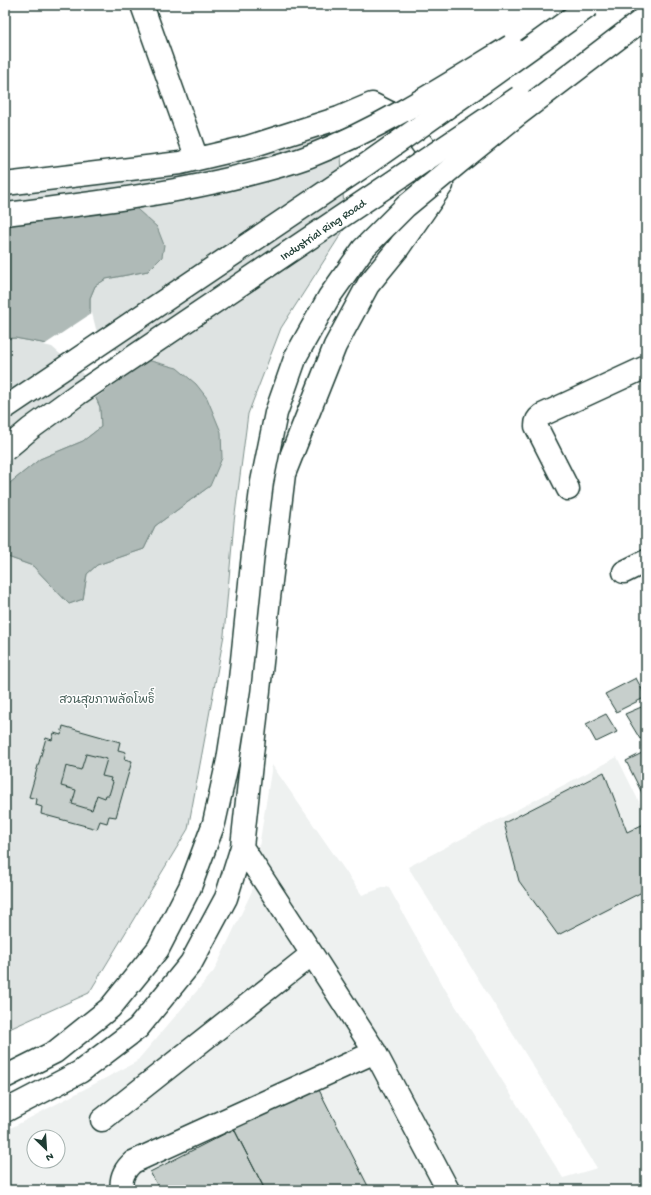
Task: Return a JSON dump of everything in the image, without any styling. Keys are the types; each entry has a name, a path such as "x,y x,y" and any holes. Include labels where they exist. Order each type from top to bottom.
{"main road":[{"path":"142,5 197,159"},
{"path":"5,214 131,198 192,188 254,174 309,156 366,131 423,100 579,5"},
{"path":"5,408 367,164 590,5"},
{"path":"5,1077 55,1052 110,1008 158,949 190,887 214,823 228,760 239,689 262,482 276,413 296,356 329,297 363,250 406,206 510,121 646,16"},
{"name":"Industrial Ring Road","path":"5,450 30,429 78,394 496,112 646,16"},
{"path":"5,1111 80,1072 138,1028 191,963 226,898 242,847 284,474 335,346 364,292 412,229 442,185 430,155 409,126 388,112 372,104 339,118 262,142 180,163 6,182"},
{"path":"568,489 536,426 538,418 646,367"},
{"path":"624,572 646,561"},
{"path":"242,847 375,1052 448,1190"},
{"path":"102,1120 312,954"},
{"path":"122,1190 123,1175 126,1168 133,1162 375,1052"}],"shaded area":[{"path":"129,202 157,227 164,245 162,257 148,271 106,279 95,286 90,298 90,317 94,330 110,350 177,368 196,384 207,398 221,432 222,458 210,486 155,526 144,549 97,565 87,574 83,599 69,604 33,566 5,556 5,490 10,483 40,459 83,441 101,427 100,407 84,372 53,345 15,338 5,339 5,220"},
{"path":"617,757 646,816 646,1190 5,1190 5,1131 136,1062 214,971 252,891 272,765 362,895 388,886 445,989 563,1178 597,1168 408,867"}],"green space":[{"name":"สวนสุขภาพลัดโพธิ์","path":"339,118 345,228 281,328 248,414 234,522 224,635 188,829 89,993 5,1031 5,556 33,566 69,604 83,599 87,574 97,565 144,549 155,526 210,486 94,330 90,317 90,298 95,286 106,279 148,271 5,220 5,184 180,163"},
{"path":"15,338 53,345 84,372 100,407 101,427 83,441 40,459 10,483 5,490 5,339"}],"pier":[{"path":"92,313 96,329 111,349 151,359 94,399 82,373 52,347 44,345"}],"building":[{"path":"636,678 646,697 616,712 605,694"},
{"path":"646,705 646,736 640,739 625,714"},
{"path":"606,714 617,732 596,742 586,724"},
{"path":"63,726 120,742 118,750 126,752 124,759 132,761 116,817 109,816 107,823 100,821 97,829 41,814 42,807 36,805 37,799 29,797 46,738 52,740 54,733 61,735"},
{"path":"646,751 646,801 626,761"},
{"path":"86,754 107,759 102,776 111,778 110,781 113,782 109,795 106,795 105,798 97,795 92,810 72,804 76,790 61,786 66,766 81,770"},
{"path":"604,772 627,832 646,823 646,890 558,935 519,881 504,823"},
{"path":"317,1086 370,1190 265,1190 234,1129"},
{"path":"234,1129 265,1190 160,1190 150,1172"}]}
